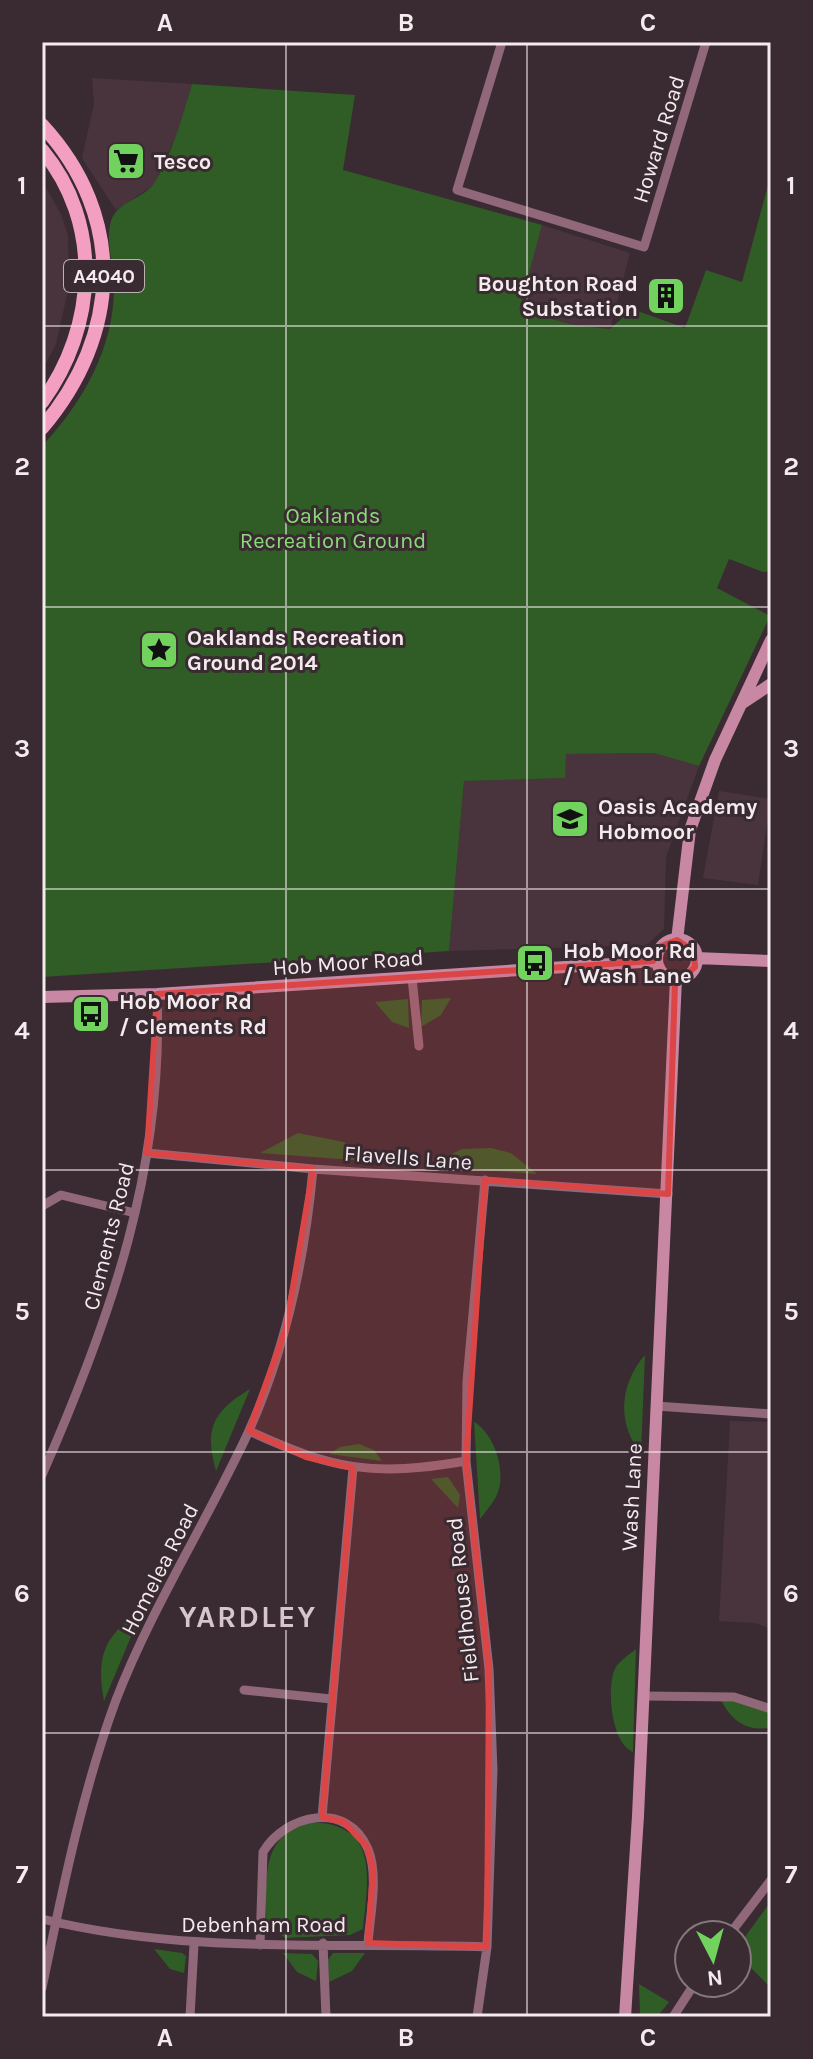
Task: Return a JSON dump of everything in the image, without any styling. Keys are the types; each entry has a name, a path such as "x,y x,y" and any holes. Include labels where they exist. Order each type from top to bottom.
{"main road":[{"name":"A4040","path":"42,125 67,154 87,187 101,238 104,269 101,306 90,349 64,403 42,428"},
{"name":"A4040","path":"42,150 64,183 78,213 86,257 82,312 73,345 42,402"}],"street":[{"name":"Howard Road","path":"502,42 456,184 460,193 644,247 706,42"},
{"path":"677,940 690,830 715,760 771,640"},
{"path":"741,704 770,686"},
{"path":"677,940 692,946 696,958 691,973 676,979 661,972 657,961 661,946 677,940"},
{"path":"696,958 771,961"},
{"name":"Hob Moor Road","path":"42,997 157,994 657,961"},
{"path":"412,978 419,1046"},
{"name":"Wash Lane","path":"625,2017 668,1194 676,979"},
{"name":"Clements Road","path":"42,1475 92,1360 121,1275 147,1153 159,1050 157,994"},
{"name":"Flavells Lane","path":"147,1153 313,1169 668,1194"},
{"name":"Homelea Road","path":"42,1988 91,1779 116,1701 149,1625 249,1431 286,1328 308,1220 313,1169"},
{"name":"Fieldhouse Road","path":"477,2017 487,1947 493,1770 489,1669 466,1461 467,1381 485,1180"},
{"path":"42,1206 52,1197 69,1195 135,1213"},
{"path":"656,1406 771,1414"},
{"path":"249,1431 306,1457 353,1468 414,1470 466,1461"},
{"path":"322,1817 353,1468"},
{"path":"244,1690 331,1699"},
{"path":"643,1696 734,1697 771,1709"},
{"path":"260,1945 263,1852 288,1825 322,1817 344,1822 367,1847 373,1870 368,1943"},
{"path":"741,1919 771,1880"},
{"name":"Debenham Road","path":"42,1919 194,1944 368,1943 487,1947"},
{"path":"323,1943 326,2017"},
{"path":"190,2017 194,1944"},
{"path":"673,2017 685,1999"}],"highlighted area":[{"path":"677,940 694,951 695,967 675,984 668,1194 485,1180 466,1461 489,1669 487,1947 368,1943 373,1870 367,1847 344,1822 322,1817 353,1468 306,1457 249,1431 286,1328 313,1169 147,1153 157,994 653,961 661,946"}],"shaded area":[{"path":"92,78 192,84 177,134 154,185 116,210 82,158 94,104"},
{"path":"42,181 61,214 68,236 69,286 56,344 42,371"},
{"path":"542,225 630,253 610,329 574,325 518,310"},
{"name":"Oasis Academy Hobmoor","path":"654,753 699,766 666,857 664,929 647,945 449,951 464,781 565,778 565,754"},
{"path":"719,791 771,799 758,885 703,878"},
{"path":"730,1421 771,1422 771,1629 755,1623 719,1621"}],"green space":[{"name":"Oaklands Recreation Ground","path":"192,84 355,95 343,170 542,225 519,310 574,325 610,329 632,309 685,328 706,270 742,282 771,174 771,571 763,572 729,559 717,588 770,616 699,766 654,753 566,754 565,778 464,781 449,951 42,977 42,446 70,412 102,353 113,310 109,245 111,221 119,208 151,188 155,182 172,147"},
{"path":"451,998 441,1015 421,1027 422,1000"},
{"path":"408,999 409,1028 392,1022 375,1002"},
{"path":"298,1133 344,1142 366,1161 260,1153"},
{"path":"491,1148 511,1153 537,1174 427,1166 462,1149"},
{"path":"645,1355 641,1453 628,1429 624,1404 630,1378"},
{"path":"250,1389 216,1471 211,1444 215,1422 227,1405"},
{"path":"474,1422 492,1443 500,1473 497,1495 480,1519"},
{"path":"359,1444 374,1450 382,1461 329,1454 340,1447"},
{"path":"448,1477 460,1495 458,1508 431,1479"},
{"path":"150,1602 130,1639 104,1701 101,1667 108,1643 125,1623"},
{"path":"636,1649 633,1752 626,1747 615,1727 611,1690 616,1668"},
{"path":"721,1700 734,1700 771,1713 771,1727 754,1728 741,1723"},
{"path":"310,1822 333,1825 349,1832 359,1843 365,1857 367,1891 363,1929 350,1935 285,1938 266,1921 267,1875 274,1849 294,1829"},
{"path":"771,1901 771,1988 753,1970 753,1926"},
{"path":"154,1949 186,1956 184,1973 170,1969"},
{"path":"283,1953 312,1954 318,1961 316,1981 297,1972"},
{"path":"333,1953 365,1953 352,1971 329,1982 328,1960"},
{"path":"639,1984 669,2002 657,2017 640,2017"}],"place":[{"name":"Tesco","path":"126,161"},
{"name":"Boughton Road Substation","path":"666,296"},
{"name":"Oaklands Recreation Ground 2014","path":"159,650"},
{"name":"Oasis Academy Hobmoor","path":"570,819"},
{"name":"Hob Moor Rd / Wash Lane","path":"535,963"},
{"name":"Hob Moor Rd / Clements Rd","path":"91,1014"}],"district":[{"name":"YARDLEY","path":"248,1617"}]}
